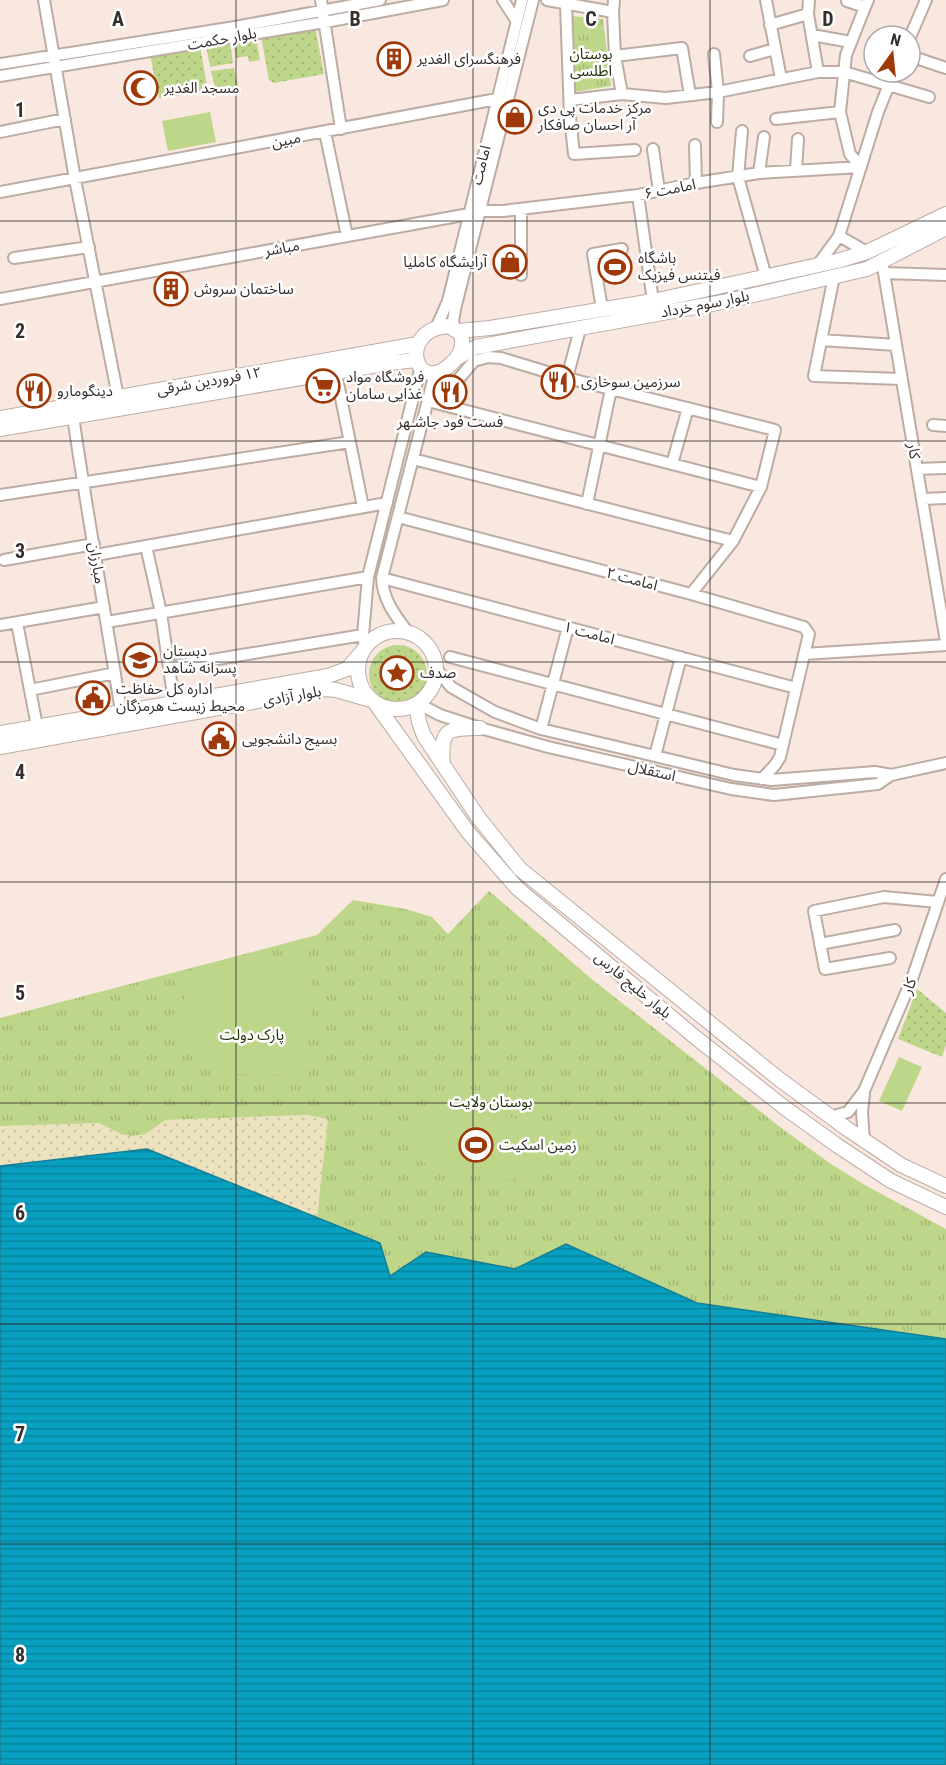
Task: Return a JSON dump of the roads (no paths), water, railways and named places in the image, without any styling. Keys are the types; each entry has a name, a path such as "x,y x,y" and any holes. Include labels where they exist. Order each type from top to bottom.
{"main road":[{"name":"بلوار سوم خرداد","path":"456,330 490,328 653,301 817,266 867,252 946,214"},
{"name":"بلوار سوم خرداد","path":"457,358 476,347 723,302 883,267 946,228"},
{"path":"449,326 456,330 461,334 463,344 457,358 449,366 435,373 427,373 418,365 418,344 436,328 449,326"},
{"path":"490,328 488,338 498,343"},
{"name":"١٢ فروردین شرقی","path":"0,429 336,373 418,344"},
{"name":"١٢ فروردین شرقی","path":"0,418 117,397 388,356 418,365"},
{"path":"400,632 409,634 425,644 433,658 434,681 430,690 417,703 396,709 385,707 373,701 363,690 358,677 358,664 364,645 380,635 400,632"},
{"name":"بلوار آزادی","path":"0,733 328,676 348,669 364,645"},
{"name":"بلوار آزادی","path":"0,747 321,690 336,690 373,701"},
{"name":"بلوار خلیج فارس","path":"373,701 468,832 517,888 695,1037 785,1108 891,1181 946,1207"},
{"name":"بلوار خلیج فارس","path":"417,703 419,722 424,736 478,817 520,869 770,1072 830,1117 902,1165 946,1186"},
{"path":"444,766 442,741 445,736 454,730 480,728"}],"street":[{"path":"44,0 75,179 117,397"},
{"name":"بلوار حکمت","path":"0,64 235,27 322,5 380,0"},
{"name":"بلوار حکمت","path":"0,76 444,0"},
{"path":"503,0 516,20"},
{"name":"امامت","path":"456,330 453,321 474,213 497,99 522,0"},
{"name":"امامت","path":"436,328 448,301 533,0"},
{"path":"547,0 613,12"},
{"path":"615,0 613,12 615,56 621,94"},
{"path":"766,0 781,78"},
{"path":"809,0 808,14 818,72"},
{"path":"916,24 926,0"},
{"path":"847,1 866,4 846,55 840,112 850,154 861,167"},
{"path":"566,4 574,154 635,150"},
{"path":"322,5 341,129"},
{"path":"770,26 808,14"},
{"path":"812,35 851,42"},
{"path":"615,56 682,48 690,95"},
{"path":"750,56 775,49"},
{"path":"714,54 718,92 717,122"},
{"path":"922,60 946,68"},
{"path":"570,100 621,94 666,98 718,92 818,72 844,72 862,77"},
{"path":"817,266 839,236 889,84 929,97"},
{"name":"مبین","path":"0,192 497,99"},
{"path":"776,119 840,112"},
{"path":"0,132 65,119"},
{"path":"742,131 738,177 766,277"},
{"path":"326,132 347,236"},
{"path":"759,173 764,137"},
{"path":"796,170 798,139"},
{"path":"695,145 696,183"},
{"path":"653,149 659,191"},
{"name":"امامت ۶","path":"474,213 503,212 638,195 759,173 861,167"},
{"path":"638,195 653,301"},
{"path":"521,209 521,275"},
{"name":"مباشر","path":"0,299 474,213"},
{"path":"839,236 867,252"},
{"path":"14,258 88,247"},
{"path":"602,309 593,254 622,249"},
{"path":"883,267 946,275"},
{"name":"کار","path":"883,267 946,644"},
{"path":"834,276 814,376 902,380"},
{"path":"567,378 580,329"},
{"path":"821,340 896,345"},
{"path":"433,402 474,361 488,357 501,358 567,378 775,430 761,486 733,541 691,594"},
{"path":"169,667 364,645 368,582 418,365"},
{"path":"336,373 363,507"},
{"path":"409,634 388,604 383,591 382,578 413,459 433,402 435,373"},
{"path":"587,504 611,389"},
{"path":"433,402 761,486"},
{"path":"672,464 688,408"},
{"name":"مبارزان","path":"74,416 82,483 121,711"},
{"path":"933,425 946,426"},
{"path":"0,495 350,442"},
{"path":"413,459 733,541"},
{"path":"917,469 946,468"},
{"path":"922,499 946,498"},
{"path":"4,560 146,546 387,503"},
{"name":"امامت ۲","path":"398,516 691,594 804,627 809,634 780,757"},
{"path":"146,546 161,613 174,702"},
{"name":"امامت ۱","path":"382,578 796,688"},
{"path":"368,582 371,600 379,600 383,591"},
{"path":"107,622 368,582"},
{"path":"0,626 104,607"},
{"path":"17,623 37,726"},
{"path":"541,729 568,627"},
{"path":"804,654 946,644"},
{"path":"450,657 783,745"},
{"path":"656,756 681,657"},
{"name":"استقلال","path":"435,667 451,687 495,712 541,729 734,775 784,779 875,772 891,775"},
{"path":"30,690 115,673"},
{"name":"استقلال","path":"417,703 440,715 548,747 720,786 774,795 878,784 891,775 946,763"},
{"path":"762,778 780,757"},
{"path":"780,757 784,779"},
{"name":"کار","path":"864,1091 912,980 946,879"},
{"path":"890,958 825,969 814,911 884,897 938,902"},
{"path":"820,944 895,930"},
{"path":"830,1117 848,1112 864,1091"},
{"path":"864,1091 862,1112 864,1140"}],"water":[{"path":"147,1149 380,1243 390,1276 426,1252 515,1269 566,1244 697,1303 946,1339 946,1765 0,1765 0,1166"}],"place":[{"name":"فرهنگسرای الغدیر","path":"394,59"},
{"name":"مسجد الغدیر","path":"141,88"},
{"name":"مرکز خدمات پی دی آر احسان صافکار","path":"515,117"},
{"name":"آرایشگاه کاملیا","path":"510,262"},
{"name":"باشگاه فیتنس فیزیک","path":"615,267"},
{"name":"ساختمان سروش","path":"171,289"},
{"name":"سرزمین سوخاری","path":"558,382"},
{"name":"فروشگاه مواد غذایی سامان","path":"323,386"},
{"name":"دینگومارو","path":"34,391"},
{"name":"فست فود جاشـهر","path":"450,392"},
{"name":"دبستان پسرانه شاهد","path":"140,660"},
{"name":"صدف","path":"397,673"},
{"name":"اداره کل حفاظت محیط زیست هرمزگان","path":"93,698"},
{"name":"بسیج دانشجویی","path":"219,739"},
{"name":"زمین اسکیت","path":"476,1145"}],"park label":[{"name":"بوستان اطلسی","path":"591,62"},
{"name":"پارک دولت","path":"252,1035"},
{"name":"بوستان ولایت","path":"491,1102"}]}
